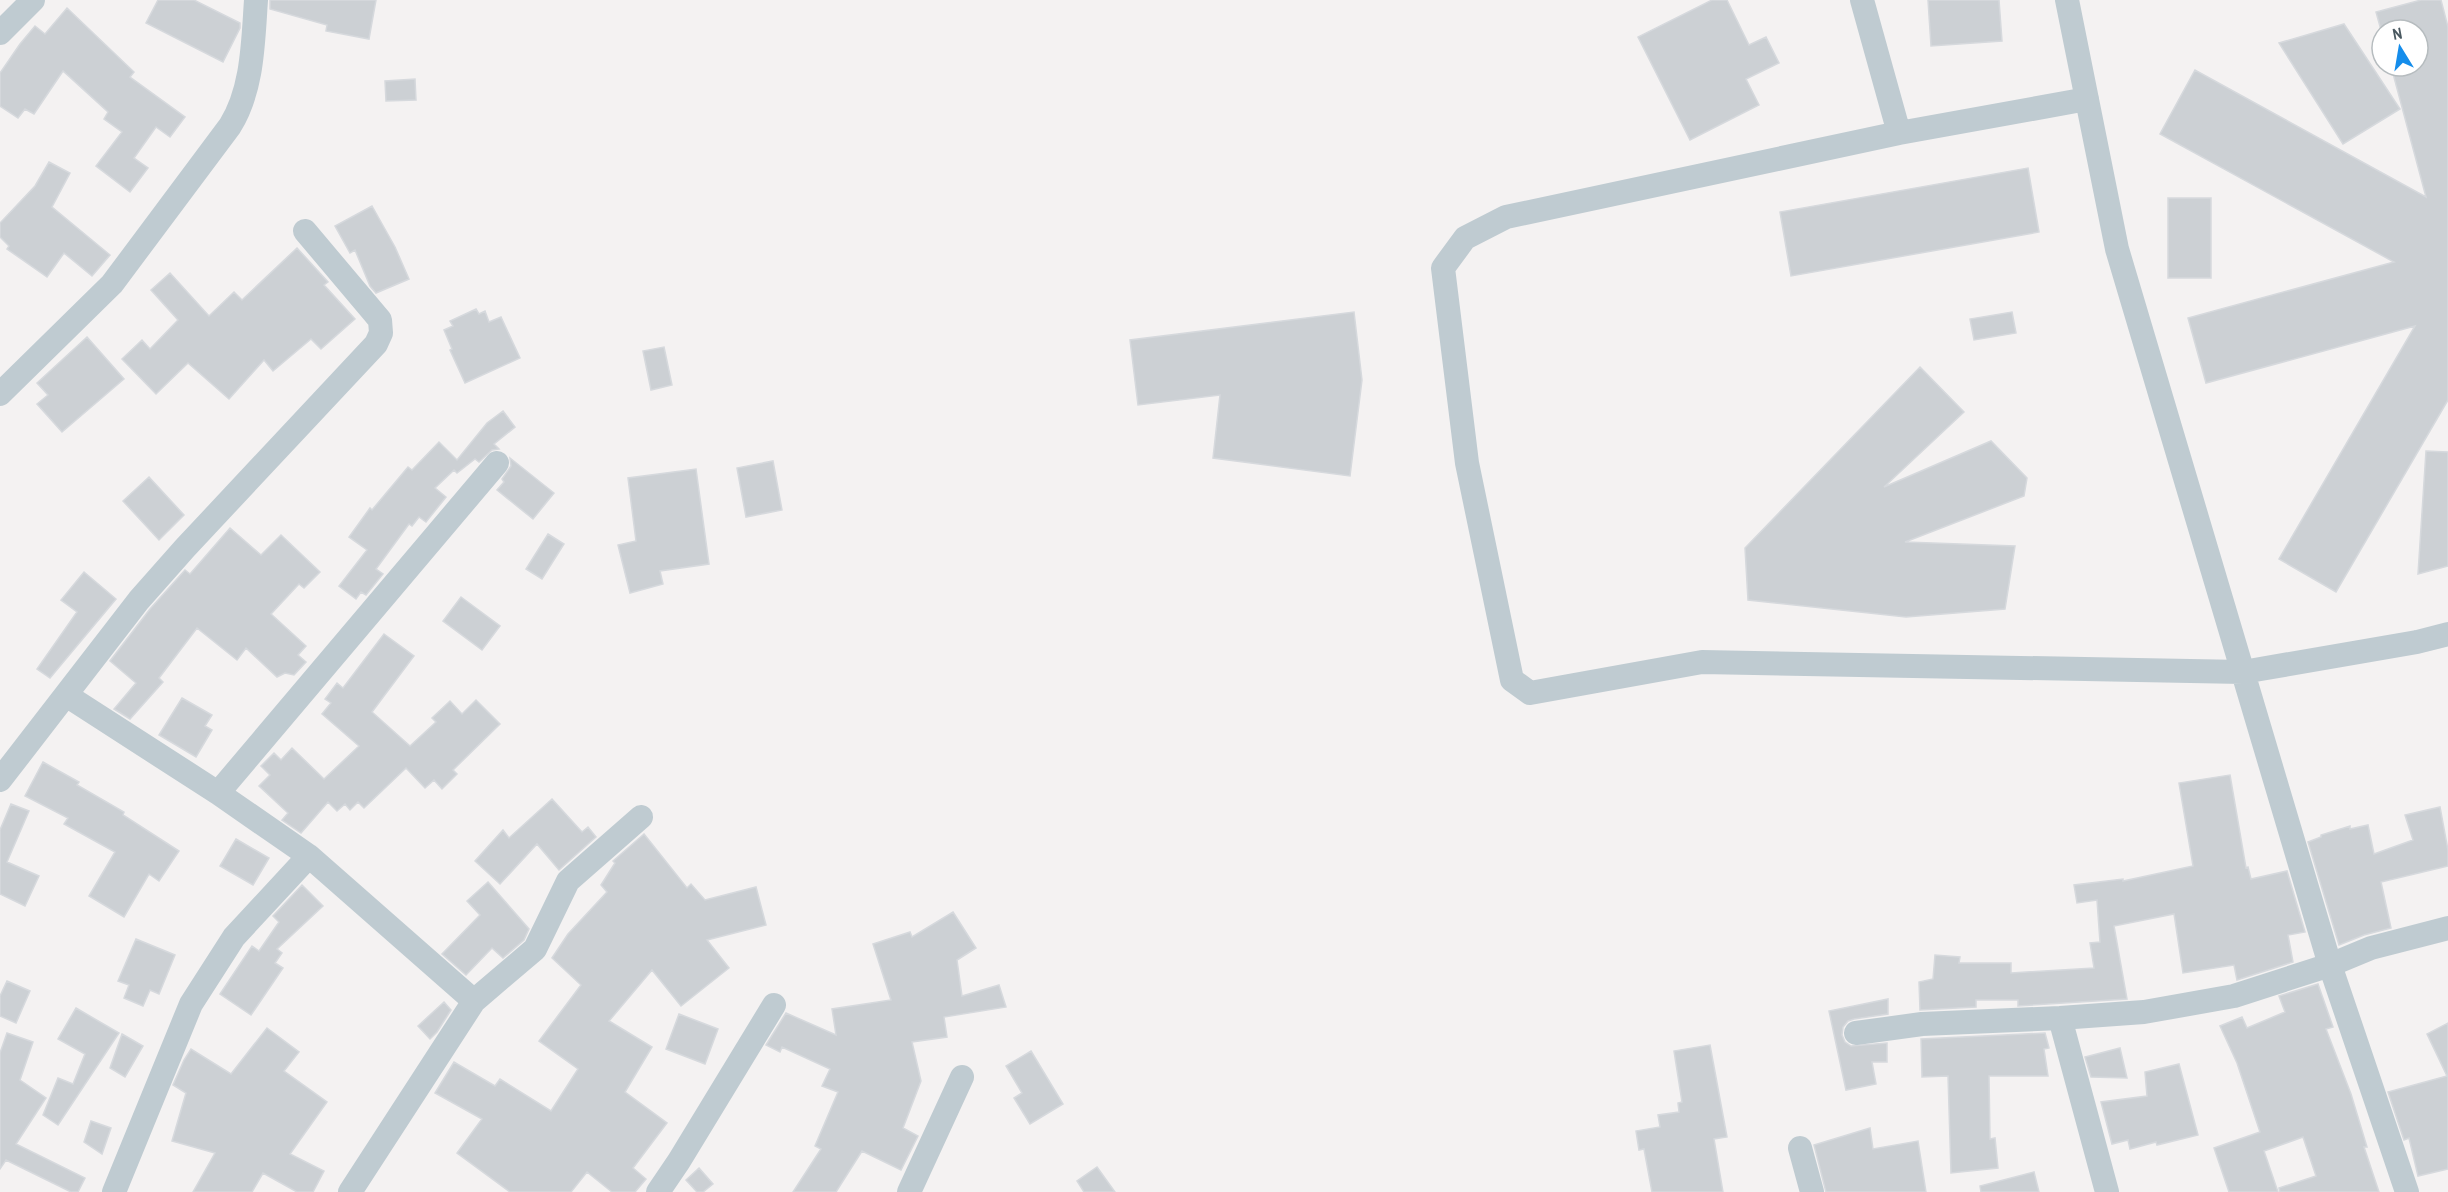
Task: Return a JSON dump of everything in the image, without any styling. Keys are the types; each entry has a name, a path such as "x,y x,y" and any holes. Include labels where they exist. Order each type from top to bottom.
{"street":[{"path":"0,33 33,0"},
{"path":"0,394 26,372 112,284 242,108 247,85 256,0"},
{"path":"1862,0 1899,133"},
{"path":"2067,0 2117,249 2330,964 2406,1192"},
{"path":"2087,99 1899,133 1506,217 1465,238 1443,268 1467,463 1512,681 1530,693 1702,662 2243,672 2417,642 2448,634"},
{"path":"0,780 139,600 376,344 381,333 380,320 304,231"},
{"path":"218,793 497,463"},
{"path":"66,695 218,793 309,856 474,1001"},
{"path":"350,1192 474,1001 535,949 568,881 640,817"},
{"path":"114,1192 191,1004 234,938 309,856"},
{"path":"1856,1033 1922,1023 2060,1018 2144,1012 2234,996 2371,948 2448,928"},
{"path":"658,1192 680,1161 774,1005"},
{"path":"2060,1018 2107,1192"},
{"path":"909,1192 962,1077"},
{"path":"1800,1148 1812,1192"}],"building":[{"path":"158,0 194,0 240,23 240,28 223,62 146,23"},
{"path":"270,0 376,0 369,39 326,31 327,25 270,9"},
{"path":"1712,0 1727,0 1749,45 1766,37 1779,63 1746,79 1759,105 1690,140 1638,37"},
{"path":"1928,0 1999,0 2002,41 1931,46"},
{"path":"2421,0 2441,0 2448,27 2448,400 2336,592 2279,559 2415,326 2206,383 2188,318 2394,262 2160,134 2195,70 2426,197 2394,78 2430,78 2430,18 2378,18 2376,12"},
{"path":"67,8 134,72 130,77 185,117 170,137 156,127 134,158 148,168 130,192 96,166 122,132 104,119 108,112 63,71 34,114 25,109 18,118 0,106 0,73 35,26 45,34"},
{"path":"2344,24 2370,63 2370,78 2380,78 2400,109 2343,144 2279,43"},
{"path":"415,79 416,100 386,101 385,81"},
{"path":"49,162 70,173 52,207 110,255 92,276 64,253 47,277 7,249 9,246 0,237 0,223 35,186"},
{"path":"2028,168 2039,232 1791,276 1780,212"},
{"path":"2168,198 2211,198 2211,278 2168,278"},
{"path":"372,206 395,247 409,279 376,293 370,286 355,250 350,253 335,226"},
{"path":"297,248 328,282 324,285 355,319 321,349 311,339 273,371 264,360 229,399 188,363 156,394 122,359 142,340 150,349 178,320 151,290 170,273 209,316 234,292 242,300"},
{"path":"476,309 479,314 485,311 489,322 501,317 520,358 465,383 444,330 453,326 450,321"},
{"path":"1354,312 1362,380 1350,476 1213,458 1220,395 1138,405 1130,340"},
{"path":"2012,312 2016,333 1974,340 1970,319"},
{"path":"87,337 124,379 62,432 37,404 48,395 37,383"},
{"path":"664,347 672,385 651,390 643,351"},
{"path":"1920,367 1964,412 1884,487 1991,441 2027,478 2024,496 1905,542 2015,546 2005,609 1906,617 1748,600 1745,548"},
{"path":"503,411 515,427 494,444 499,449 492,450 479,462 475,459 457,473 454,470 435,488 446,497 426,522 419,517 412,526 409,524 376,569 383,574 366,595 361,592 356,599 339,586 367,550 349,537 370,508 372,510 408,467 412,470 439,442 457,460 487,423"},
{"path":"2426,451 2448,452 2448,566 2418,574"},
{"path":"510,458 554,493 533,519 497,490 504,482 502,479 511,466"},
{"path":"773,461 782,510 746,517 737,468"},
{"path":"696,469 709,564 660,571 663,584 630,593 618,545 636,541 628,478"},
{"path":"149,477 184,515 159,540 123,501"},
{"path":"230,528 261,555 281,535 320,572 304,588 299,584 271,614 306,646 298,655 306,662 294,675 285,673 277,677 246,648 237,660 197,628 159,678 163,682 130,719 114,709 136,683 110,661 150,609 185,570 190,574"},
{"path":"548,534 564,544 542,579 526,569"},
{"path":"84,572 116,599 50,678 37,669 77,612 61,600"},
{"path":"461,597 500,626 482,650 443,621"},
{"path":"384,634 414,656 372,712 410,746 436,722 432,718 450,701 462,714 476,700 500,724 453,770 457,774 442,789 434,780 425,788 406,768 364,808 358,802 350,810 345,804 337,811 328,802 301,833 282,820 288,813 259,786 270,775 261,766 274,753 281,760 292,748 324,779 359,746 322,714 331,703 325,699 337,683 343,688"},
{"path":"182,698 212,715 205,726 212,730 196,757 159,735"},
{"path":"43,762 79,782 77,785 124,812 123,815 179,851 159,881 149,874 124,917 89,896 115,852 64,824 68,818 25,796"},
{"path":"2230,775 2246,868 2248,867 2251,879 2287,871 2305,932 2288,935 2293,962 2237,980 2234,965 2183,973 2174,914 2114,926 2127,999 2018,1006 2018,1000 1976,1000 1976,1007 1920,1010 1919,982 1933,979 1935,955 1960,957 1959,963 2011,963 2011,973 2094,968 2090,943 2100,942 2097,900 2077,903 2074,885 2123,879 2123,881 2193,866 2179,783"},
{"path":"552,799 582,832 588,827 596,837 559,870 537,844 500,884 475,861 503,830 509,838"},
{"path":"11,804 29,811 7,862 39,876 25,906 0,894 0,830"},
{"path":"2440,807 2448,850 2448,866 2381,882 2391,928 2339,945 2308,842 2321,835 2350,826 2350,829 2368,825 2374,854 2413,840 2405,815"},
{"path":"644,834 687,888 691,884 705,900 756,887 766,925 707,940 729,968 681,1006 652,970 609,1021 652,1047 625,1092 667,1123 633,1168 646,1179 635,1192 612,1192 587,1172 571,1192 510,1192 457,1153 482,1119 435,1093 454,1062 495,1086 500,1079 551,1111 578,1069 539,1041 581,985 552,958 568,934 607,892 601,885 615,863 613,861"},
{"path":"236,839 269,858 253,885 220,866"},
{"path":"488,882 529,929 524,940 503,958 492,948 466,975 442,954 480,915 467,901"},
{"path":"302,885 323,906 277,949 282,953 275,963 283,968 251,1015 220,994 252,946 259,951 279,922 273,916"},
{"path":"953,912 976,948 957,960 962,996 999,985 1006,1007 944,1017 947,1037 912,1042 921,1081 903,1128 918,1136 901,1170 862,1151 836,1192 793,1192 821,1149 815,1146 838,1092 822,1086 830,1069 782,1047 780,1052 766,1045 786,1013 836,1035 832,1009 891,1000 873,944 910,932 912,937"},
{"path":"136,939 175,955 159,994 150,990 143,1006 124,998 129,985 118,981"},
{"path":"7,981 30,991 16,1023 0,1016 0,996"},
{"path":"2318,984 2333,1027 2326,1029 2351,1094 2367,1147 2364,1147 2379,1192 2280,1192 2279,1188 2316,1176 2303,1137 2264,1151 2278,1192 2229,1192 2214,1148 2260,1132 2237,1063 2220,1026 2242,1017 2247,1028 2285,1012 2279,996"},
{"path":"1888,999 1888,1014 1854,1019 1848,1021 1843,1027 1842,1035 1845,1042 1851,1046 1887,1043 1887,1062 1872,1062 1876,1084 1846,1090 1829,1011"},
{"path":"444,1002 451,1010 430,1039 418,1026"},
{"path":"76,1008 119,1033 58,1125 43,1115 58,1078 73,1084 85,1054 58,1039"},
{"path":"679,1014 718,1029 705,1064 666,1049"},
{"path":"2448,1023 2448,1169 2418,1176 2409,1138 2404,1140 2388,1092 2447,1076 2427,1034"},
{"path":"267,1028 299,1052 284,1071 327,1102 290,1154 324,1171 313,1192 297,1192 263,1173 252,1192 193,1192 215,1153 172,1141 186,1093 173,1085 184,1060 191,1049 231,1074"},
{"path":"7,1033 33,1042 20,1080 46,1098 16,1144 85,1178 78,1192 71,1192 6,1160 0,1169 0,1053"},
{"path":"2045,1033 2049,1048 2044,1049 2048,1076 1989,1076 1990,1139 1995,1138 1998,1168 1951,1173 1948,1076 1922,1077 1921,1039"},
{"path":"122,1034 143,1046 125,1077 110,1068"},
{"path":"1710,1045 1727,1137 1714,1139 1723,1192 1652,1192 1644,1149 1639,1150 1636,1131 1660,1127 1658,1115 1679,1112 1678,1103 1682,1102 1674,1051"},
{"path":"2120,1048 2127,1078 2091,1077 2085,1057"},
{"path":"1031,1051 1063,1104 1030,1124 1014,1098 1022,1093 1006,1066"},
{"path":"2179,1064 2198,1135 2130,1149 2128,1140 2112,1144 2101,1102 2147,1096 2145,1072"},
{"path":"91,1121 111,1128 102,1154 84,1142"},
{"path":"1870,1128 1873,1149 1918,1141 1926,1192 1826,1192 1814,1145"},
{"path":"1097,1167 1115,1192 1084,1192 1077,1181"},
{"path":"699,1168 713,1184 703,1192 697,1192 686,1180"},
{"path":"2034,1172 2039,1192 1981,1192 1980,1186"}]}
